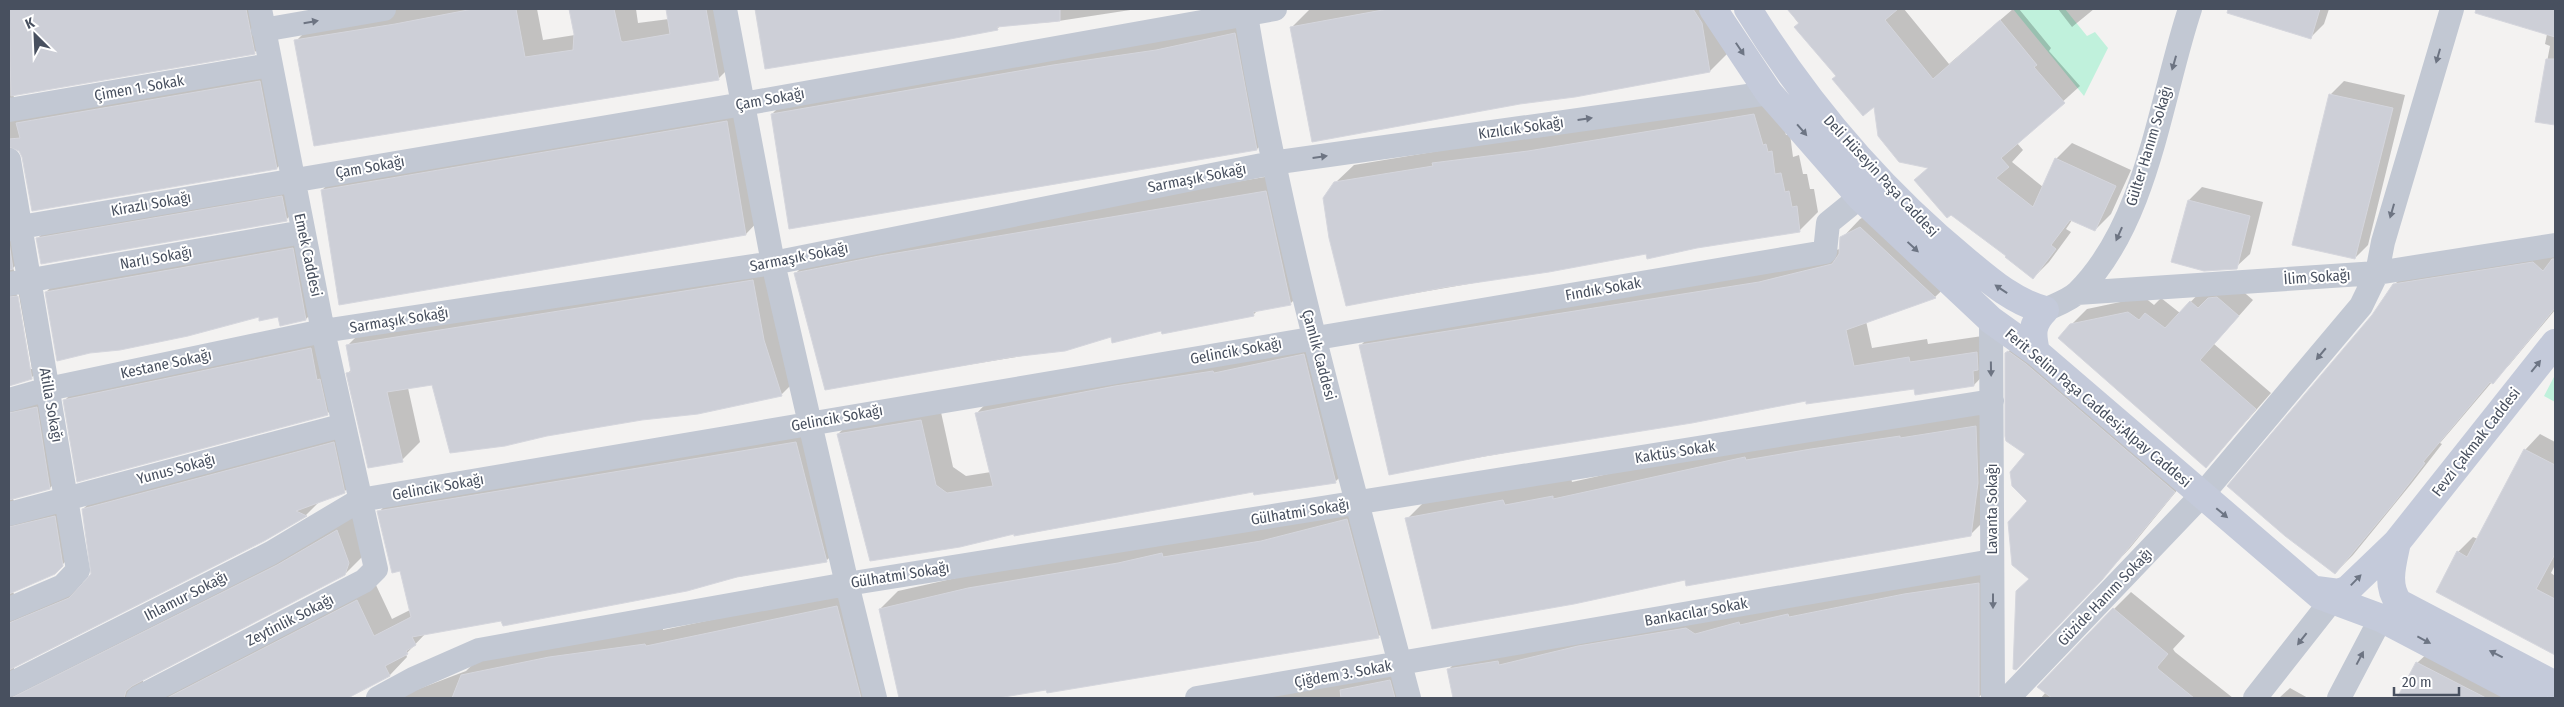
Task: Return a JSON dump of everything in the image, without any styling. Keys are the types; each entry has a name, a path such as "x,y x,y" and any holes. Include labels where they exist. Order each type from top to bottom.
{"main road":[{"name":"Ferit Selim Paşa Caddesi;Alpay Caddesi","path":"1713,9 1769,93 1860,197 1990,320 2036,352 2322,595 2380,618 2533,698"},
{"name":"Deli Hüseyin Paşa Caddesi","path":"1748,9 1792,74 1832,127 1926,228 2000,289 2031,306 2045,310"},
{"path":"1769,93 1792,74"},
{"path":"2036,352 2032,335 2036,319 2045,310"},
{"name":"Fevzi Çakmak Caddesi","path":"2322,595 2338,593 2348,589 2397,542 2555,343"},
{"path":"2397,542 2390,583 2394,596 2399,603 2555,684"}],"street":[{"path":"261,19 384,9"},
{"path":"725,9 773,263 846,584 875,698"},
{"name":"Çam Sokağı","path":"293,180 743,104 1245,11 1275,9"},
{"name":"Güzide Hanım Sokağı","path":"2008,698 2202,495 2361,306 2377,273 2383,242 2452,9"},
{"name":"Çamlık Caddesi","path":"1245,11 1272,163 1313,338 1409,698"},
{"name":"Gülter Hanım Sokağı","path":"2045,310 2077,293 2114,246 2140,187 2186,11"},
{"name":"Emek Caddesi","path":"261,19 303,232 360,500"},
{"name":"Çimen 1. Sokak","path":"9,110 270,65"},
{"name":"Kızılcık Sokağı","path":"1272,163 1769,93"},
{"name":"Atilla Sokağı","path":"9,160 19,282 48,389 78,570 63,586 9,609"},
{"name":"Sarmaşık Sokağı","path":"324,331 773,263 1272,163"},
{"name":"Kirazlı Sokağı","path":"14,228 293,180"},
{"name":"Fındık Sokak","path":"1313,338 1825,252 1828,223 1860,197"},
{"name":"Narlı Sokağı","path":"19,282 303,232"},
{"name":"İlim Sokağı","path":"2077,293 2377,273 2555,245"},
{"name":"Lavanta Sokağı","path":"1990,320 1993,698"},
{"name":"Kestane Sokağı","path":"9,400 48,389 324,331"},
{"name":"Gelincik Sokağı","path":"360,500 1313,338"},
{"name":"Kaktüs Sokak","path":"1358,503 1992,402"},
{"name":"Yunus Sokağı","path":"9,514 344,425"},
{"name":"Ihlamur Sokağı","path":"9,685 271,553 360,500"},
{"name":"Zeytinlik Sokağı","path":"138,698 364,581 376,568 360,500"},
{"name":"Gülhatmi Sokağı","path":"378,698 446,664 479,650 846,584 1358,503"},
{"name":"Bankacılar Sokak","path":"1400,664 1992,561"},
{"path":"2255,698 2322,595"},
{"path":"2338,698 2380,618"},
{"name":"Çiğdem 3. Sokak","path":"1197,698 1400,664"}],"green space":[{"path":"2013,9 2065,9 2087,36 2095,32 2108,48 2084,96"},
{"path":"2555,375 2555,402 2544,396"}],"building":[{"path":"9,9 246,9 255,54 11,96"},
{"path":"473,9 516,9 525,57 573,50 574,34 569,9 614,9 621,41 623,42 670,34 666,9 706,9 719,80 314,146 294,40"},
{"path":"755,9 1060,9 1060,21 997,27 998,30 950,39 765,69"},
{"path":"1388,9 1693,9 1702,23 1710,72 1312,142 1290,27"},
{"path":"1787,9 1898,9 1885,20 1933,79 2000,20 2037,65 2034,67 2065,103 2001,158 2009,167 1996,178 2033,207 2055,158 2116,186 2095,231 2070,220 2051,245 2056,249 2033,279 2006,256 1951,215 1947,218 1914,180 1928,168 1899,162 1878,136 1874,107 1863,116 1832,79 1836,76 1794,27 1799,23"},
{"path":"2228,9 2320,9 2311,39 2227,13"},
{"path":"2476,9 2555,9 2555,37 2475,13"},
{"path":"1235,33 1257,150 789,229 771,114 1053,65 1156,50"},
{"path":"2546,59 2555,59 2555,125 2535,122"},
{"path":"260,81 277,169 32,211 22,157 19,151 9,147 9,139 20,138 16,123"},
{"path":"2329,94 2393,108 2355,259 2292,245"},
{"path":"1754,114 1763,145 1766,144 1768,152 1772,151 1775,174 1781,173 1785,192 1789,191 1792,207 1797,206 1800,232 1697,248 1647,259 1646,254 1549,272 1446,287 1346,306 1329,238 1323,198 1334,182 1433,166 1432,163 1528,151"},
{"path":"727,121 746,235 339,305 321,190"},
{"path":"1266,191 1291,305 1253,312 1254,316 1162,334 1161,331 1112,343 1111,337 1065,351 1012,357 825,390 794,273 879,256"},
{"path":"282,196 287,221 41,264 36,238"},
{"path":"2188,200 2250,216 2237,269 2204,271 2171,262"},
{"path":"1860,227 1936,298 1846,330 1854,366 1909,357 1910,362 1977,352 1978,370 1973,371 1974,386 1915,395 1914,389 1806,404 1806,401 1692,423 1485,456 1389,475 1359,345 1759,282 1832,264 1839,254 1840,237"},
{"path":"9,242 13,269 9,270"},
{"path":"293,248 306,320 280,326 278,317 259,321 259,317 188,336 120,350 90,353 57,361 45,292"},
{"path":"2552,259 2555,259 2555,308 2493,384 2490,382 2423,462 2425,463 2394,503 2335,574 2285,536 2227,486 2372,315 2393,284 2533,262 2543,271"},
{"path":"753,280 764,340 782,396 698,414 642,420 547,436 505,446 450,453 432,385 387,392 403,462 368,468 346,373 351,372 346,345"},
{"path":"18,296 32,379 9,386 9,297"},
{"path":"2217,297 2239,316 2200,360 2256,409 2206,468 2058,338 2070,324 2128,312 2139,320 2145,313 2165,328 2190,301 2198,308 2208,298"},
{"path":"311,348 317,380 320,379 328,415 77,482 63,400"},
{"path":"2008,351 2026,364 2175,492 2102,580 2016,670 2013,669 2016,591 2029,579 2012,565 2008,522 2027,501 2012,486 2010,472 2025,454 2006,441 2005,436 2005,353"},
{"path":"1304,354 1336,483 1254,495 1253,492 1014,536 1014,534 960,547 870,561 837,434 921,420 936,485 947,493 993,486 975,413 1115,386 1213,371 1214,373"},
{"path":"37,407 50,489 9,500 9,413"},
{"path":"1976,426 1978,483 1971,536 1686,586 1685,580 1574,604 1432,629 1405,518 1503,500 1505,505 1553,496 1553,499 1745,457 1746,460"},
{"path":"334,442 345,493 296,511 307,516 264,541 9,670 9,623 69,598 91,574 82,509"},
{"path":"796,442 827,562 737,577 687,591 503,626 501,621 412,637 416,645 406,651 408,654 385,666 390,676 348,698 167,698 357,600 374,636 411,617 400,571 392,573 377,511"},
{"path":"2524,449 2555,465 2555,554 2536,589 2555,599 2555,655 2436,592 2457,551 2467,557"},
{"path":"55,516 63,566 55,574 9,594 9,527"},
{"path":"1347,519 1379,638 1047,693 1046,690 998,698 899,698 879,609 968,588 1118,563 1162,553 1163,557 1261,541"},
{"path":"337,530 349,563 345,575 132,686 126,691 124,698 11,698 277,565"},
{"path":"1979,583 1979,698 1453,698 1447,669 1498,661 1499,665 1578,646 1686,628 1695,634 1739,622 1740,625 1788,614 1789,617 1904,594"},
{"path":"837,606 861,698 452,698 461,675 549,657 645,644 646,646"},
{"path":"2113,608 2168,654 2157,667 2158,669 2194,698 2052,698 2037,687"},
{"path":"2416,662 2486,698 2397,698"},
{"path":"1390,680 1395,698 1341,698 1340,690"}]}
